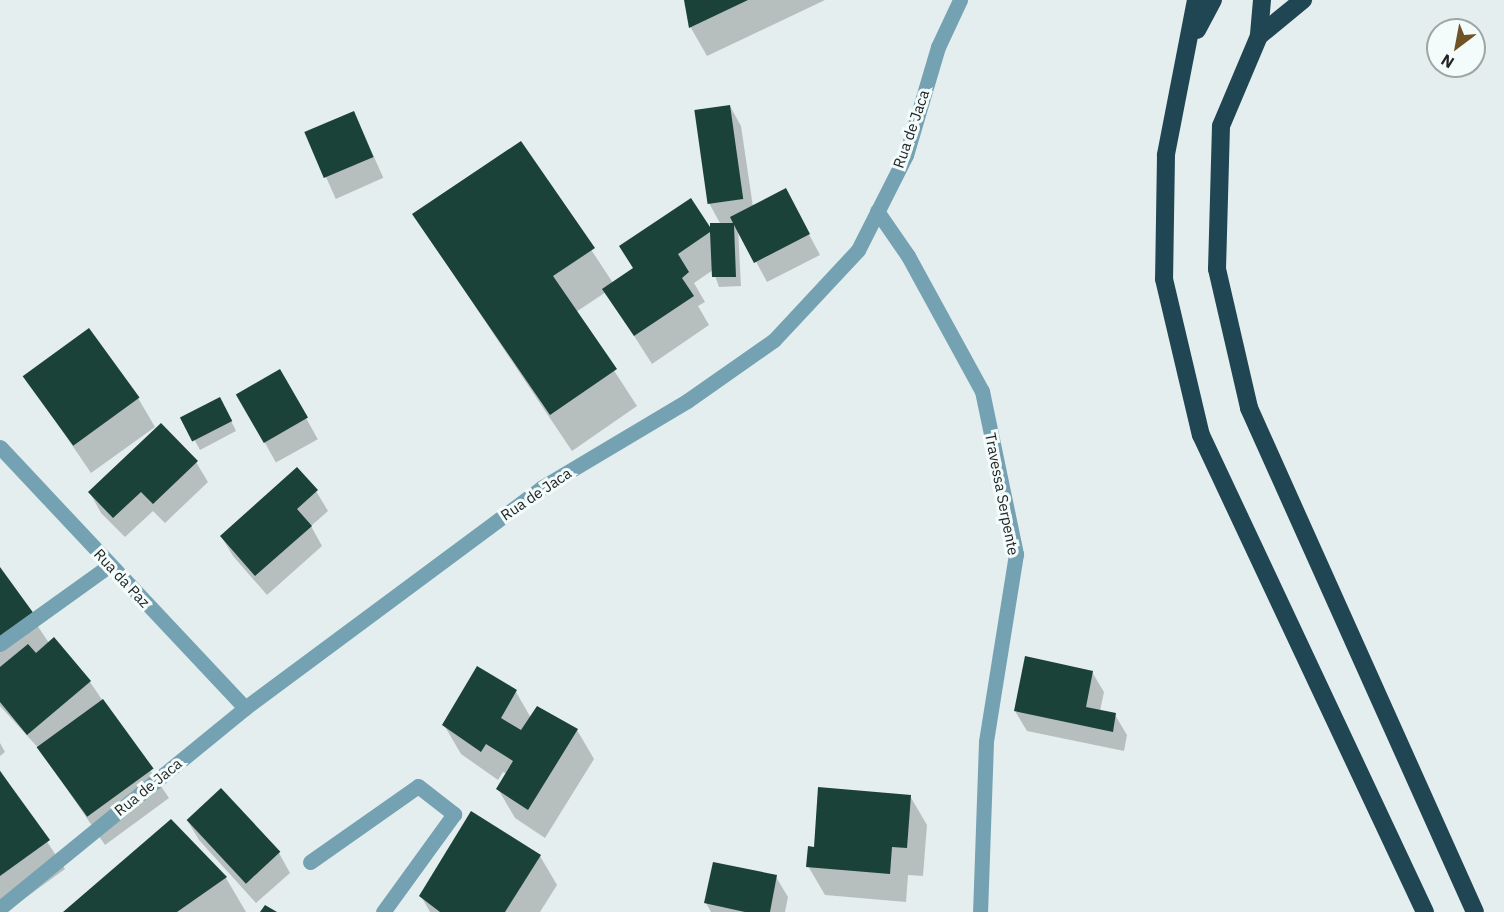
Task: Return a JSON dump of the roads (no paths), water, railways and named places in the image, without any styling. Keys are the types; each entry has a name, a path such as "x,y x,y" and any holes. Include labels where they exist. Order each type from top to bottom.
{"highway":[{"path":"1196,0 1191,39 1166,155 1164,279 1201,435 1425,912"},
{"path":"1191,39 1213,0"},
{"path":"1263,0 1259,36 1221,126 1217,269 1249,408 1475,912"},
{"path":"1259,36 1303,0"}],"street":[{"name":"Rua de Jaca","path":"0,909 244,708 541,488 687,401 774,340 858,250 906,154 938,47 960,0"},
{"name":"Travessa Serpente","path":"877,211 908,256 982,391 1016,554 986,742 980,912"},
{"name":"Rua da Paz","path":"0,447 244,708"},
{"path":"0,644 110,565"},
{"path":"310,862 418,786 454,814 383,912"}]}
